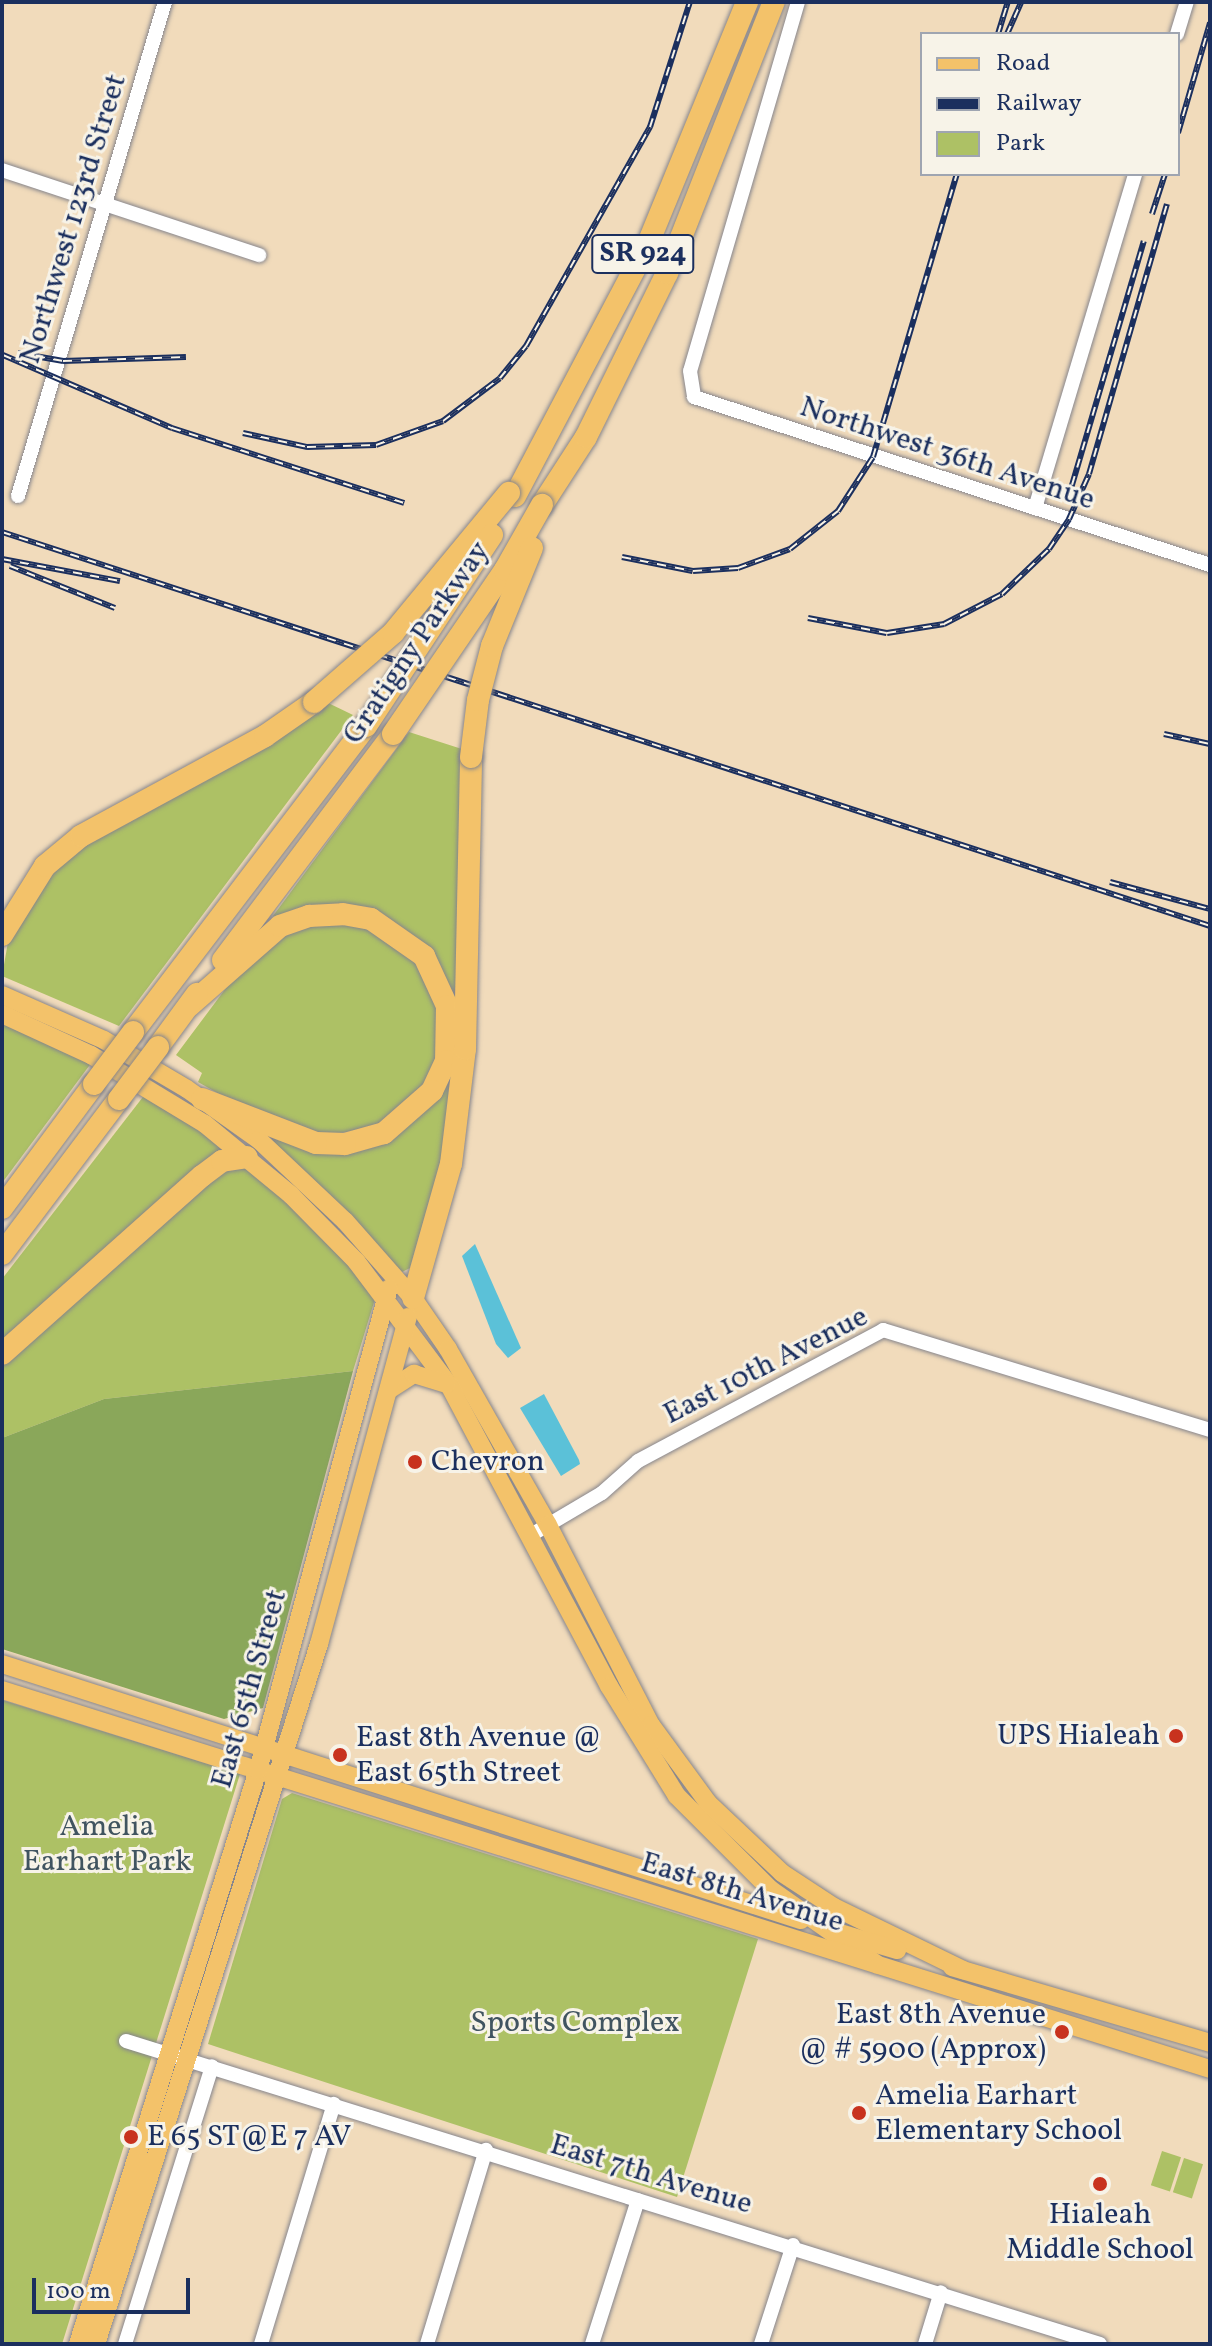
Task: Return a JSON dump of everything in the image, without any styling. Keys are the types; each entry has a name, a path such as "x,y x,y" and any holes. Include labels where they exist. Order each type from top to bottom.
{"highway":[{"name":"SR 924","path":"512,494 538,455 647,246 747,2"},
{"name":"Gratigny Parkway","path":"2,1254 393,734 547,507 586,437 667,273 774,2"},
{"name":"Gratigny Parkway","path":"2,1208 366,726 445,611 512,494"},
{"path":"2,935 45,866 81,836 265,736 314,702 393,633 512,494"},
{"path":"413,1298 451,1164 465,1049 471,757 478,700 492,646 547,507"},
{"path":"189,1006 280,926 343,914 371,919 416,949 437,976 447,1006 446,1061 432,1091 384,1133 345,1144 316,1143 278,1133 202,1099"},
{"path":"2,1354 202,1176 222,1161 247,1157"}],"main road":[{"path":"2,995 104,1040 202,1099 305,1182 413,1298 478,1398 548,1525 651,1725 708,1803 782,1873 834,1907 963,1970"},
{"path":"2,1014 155,1092 247,1157 324,1226 387,1298 449,1385 649,1758 677,1796 732,1856 817,1926 878,1965"},
{"name":"East 65th Street","path":"96,2344 265,1746 393,1275"},
{"name":"East 65th Street","path":"78,2344 176,2056 286,1753 413,1298"},
{"path":"389,1390 414,1374 449,1385"},
{"name":"East 8th Avenue","path":"2,1664 514,1825 817,1926 1210,2043"},
{"name":"East 8th Avenue","path":"2,1690 1210,2069"},
{"path":"506,1848 514,1825"},
{"path":"1024,2011 1031,1990"}],"street":[{"name":"Northwest 123rd Street","path":"18,496 165,2"},
{"name":"Northwest 36th Avenue","path":"798,2 690,371 694,397 1210,565"},
{"path":"1178,32 1187,2"},
{"path":"2,170 259,255"},
{"path":"1035,508 1134,176"},
{"name":"East 10th Avenue","path":"531,1535 602,1493 638,1461 883,1330 1210,1430"},
{"name":"East 7th Avenue","path":"126,2041 793,2245 1095,2343"},
{"path":"125,2344 212,2066"},
{"path":"261,2344 334,2104"},
{"path":"427,2344 486,2150"},
{"path":"592,2344 638,2200"},
{"path":"761,2344 793,2245"},
{"path":"925,2344 941,2292"}],"green space":[{"path":"322,700 353,715 119,1026 2,976 8,942 54,871 79,849"},
{"path":"409,732 465,750 459,1011 430,950 390,919 375,912 273,916"},
{"path":"329,922 371,928 413,957 436,997 439,1057 424,1089 381,1126 318,1137 242,1107 198,1082 202,1073 176,1055 241,968 286,932"},
{"path":"2,1021 92,1062 2,1183"},
{"path":"455,1068 448,1137 410,1268 402,1272 261,1131 293,1143 407,1125 433,1103"},
{"path":"146,1093 226,1149 2,1347 2,1279"},
{"path":"246,1165 337,1248 375,1299 353,1371 104,1399 2,1438 2,1362 208,1176"},
{"path":"353,1371 263,1708 224,1719 2,1649 2,1438 104,1399"},
{"name":"Amelia Earhart Park","path":"2,1700 240,1774 62,2344 2,2344"},
{"name":"Sports Complex","path":"292,1793 758,1939 677,2197 208,2044 282,1799"},
{"path":"1162,2151 1181,2157 1170,2191 1151,2185"},
{"path":"1184,2158 1203,2164 1192,2198 1173,2192"}],"water":[{"path":"475,1244 521,1348 508,1358 496,1344 462,1256"},
{"path":"544,1394 580,1464 561,1476 520,1408"}],"railway":[{"path":"243,433 307,447 376,445 443,421 500,378 526,346 650,127 690,2"},
{"path":"999,32 1008,2"},
{"path":"1008,32 1021,2"},
{"path":"1180,126 1210,23"},
{"path":"622,557 693,571 738,568 790,549 838,511 873,457 956,176"},
{"path":"1152,214 1164,176"},
{"path":"808,618 887,633 944,624 1002,594 1049,549 1069,519 1089,474 1167,204"},
{"path":"1067,502 1144,241"},
{"path":"18,353 63,361 186,357"},
{"path":"3,355 172,428 404,503"},
{"path":"2,532 1210,926"},
{"path":"2,559 120,581"},
{"path":"10,566 115,608"},
{"path":"1164,734 1210,744"},
{"path":"1110,882 1210,909"}],"place":[{"name":"Chevron","path":"415,1462"},
{"name":"UPS Hialeah","path":"1176,1736"},
{"name":"East 8th Avenue @ East 65th Street","path":"340,1755"},
{"name":"East 8th Avenue @ # 5900 (Approx)","path":"1062,2032"},
{"name":"Amelia Earhart Elementary School","path":"859,2113"},
{"name":"E 65 ST@E 7 AV","path":"131,2137"},
{"name":"Hialeah Middle School","path":"1100,2184"}]}
